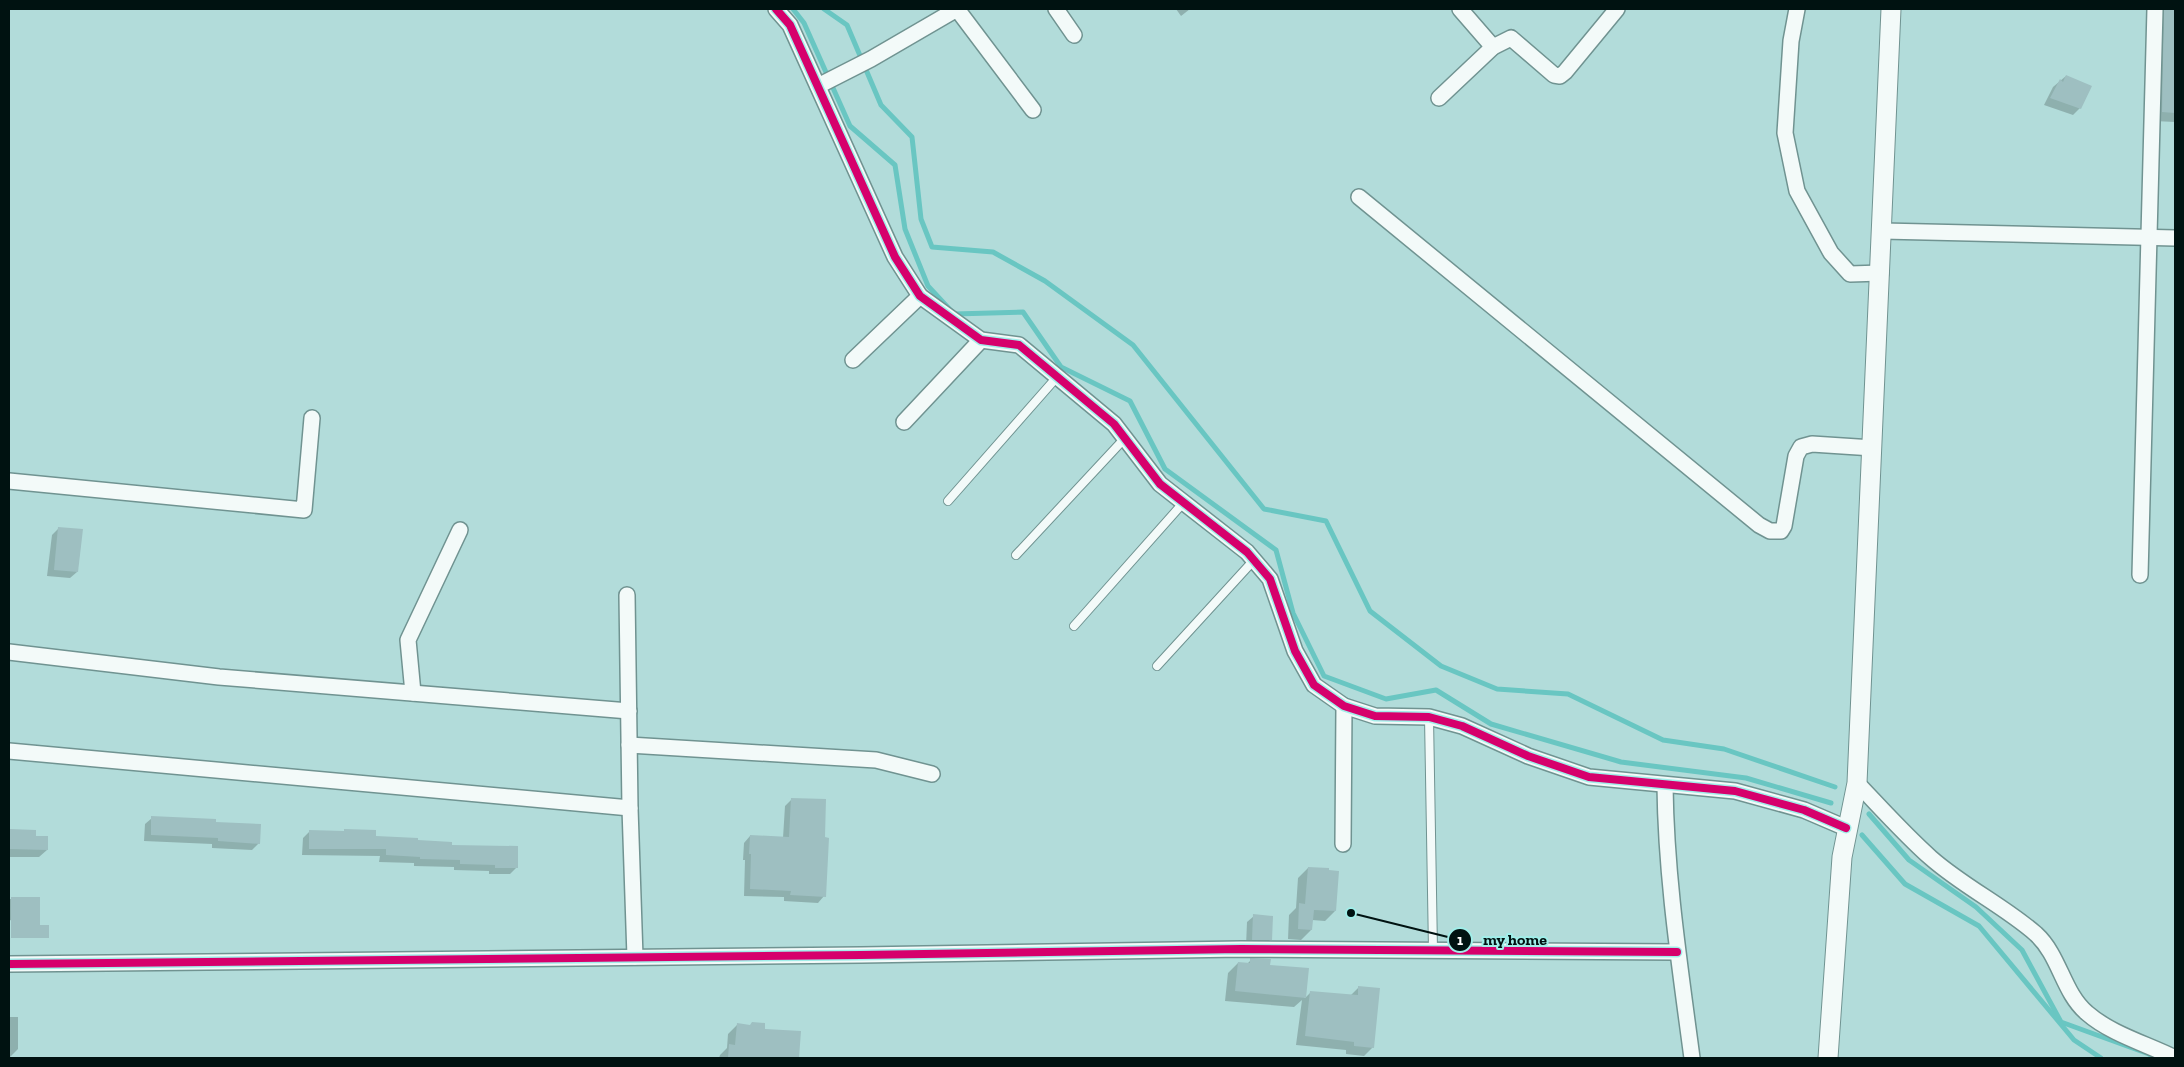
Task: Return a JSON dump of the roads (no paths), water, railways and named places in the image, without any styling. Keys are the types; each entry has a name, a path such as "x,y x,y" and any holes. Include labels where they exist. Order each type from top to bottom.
{"street":[{"path":"776,9 790,25 895,257 920,296 981,340 1019,345 1114,424 1160,484 1247,552 1270,579 1295,651 1314,685 1344,706 1375,716 1429,717 1462,726 1528,756 1589,777 1664,786 1734,791 1804,810 1846,828"},
{"path":"818,86 871,59 957,9 1033,110"},
{"path":"1056,9 1074,35"},
{"path":"1460,9 1493,47"},
{"path":"1439,98 1493,47 1508,39 1514,39 1554,75 1560,76 1617,9"},
{"path":"1797,9 1791,42 1785,133 1797,191 1831,253 1850,274 1881,273"},
{"path":"1828,1058 1842,857 1846,828 1857,782 1881,273 1891,9"},
{"path":"2140,575 2155,9"},
{"path":"1359,197 1751,518 1770,531 1780,531 1784,526 1796,456 1801,447 1812,444 1873,448"},
{"path":"1882,231 2175,238"},
{"path":"852,360 920,296"},
{"path":"904,422 981,340"},
{"path":"9,481 304,510 312,418"},
{"path":"413,693 408,640 460,530"},
{"path":"627,595 630,808 635,957"},
{"path":"9,652 219,676 629,711"},
{"path":"1343,844 1344,706"},
{"path":"629,745 876,760 932,774"},
{"path":"9,751 630,808"},
{"path":"1857,782 1932,859 2019,920 2038,937 2050,952 2072,993 2087,1013 2115,1030 2175,1058"},
{"path":"1664,786 1665,833 1677,952 1692,1058"},
{"path":"9,964 1241,949 1677,952"}],"lane":[{"path":"948,501 1057,377"},
{"path":"1016,556 1125,438"},
{"path":"1074,626 1184,502"},
{"path":"1157,666 1254,560"},
{"path":"1429,717 1433,950"}],"waterway":[{"path":"793,9 804,23 850,126 895,165 905,229 928,286 954,314 1023,312 1061,367 1130,401 1165,469 1276,550 1293,613 1324,676 1386,699 1436,690 1491,724 1621,762 1746,778 1831,803"},
{"path":"824,9 847,25 881,105 912,137 921,219 932,247 993,252 1045,281 1133,345 1264,509 1326,521 1370,611 1441,666 1497,689 1568,694 1663,740 1724,749 1835,787"},
{"path":"1869,814 1909,860 1976,907 2022,950 2061,1022 2149,1054 2154,1058"},
{"path":"1862,835 1905,884 1979,926 2074,1040 2101,1058"}],"place":[{"name":"my home","path":"1351,913"}]}
